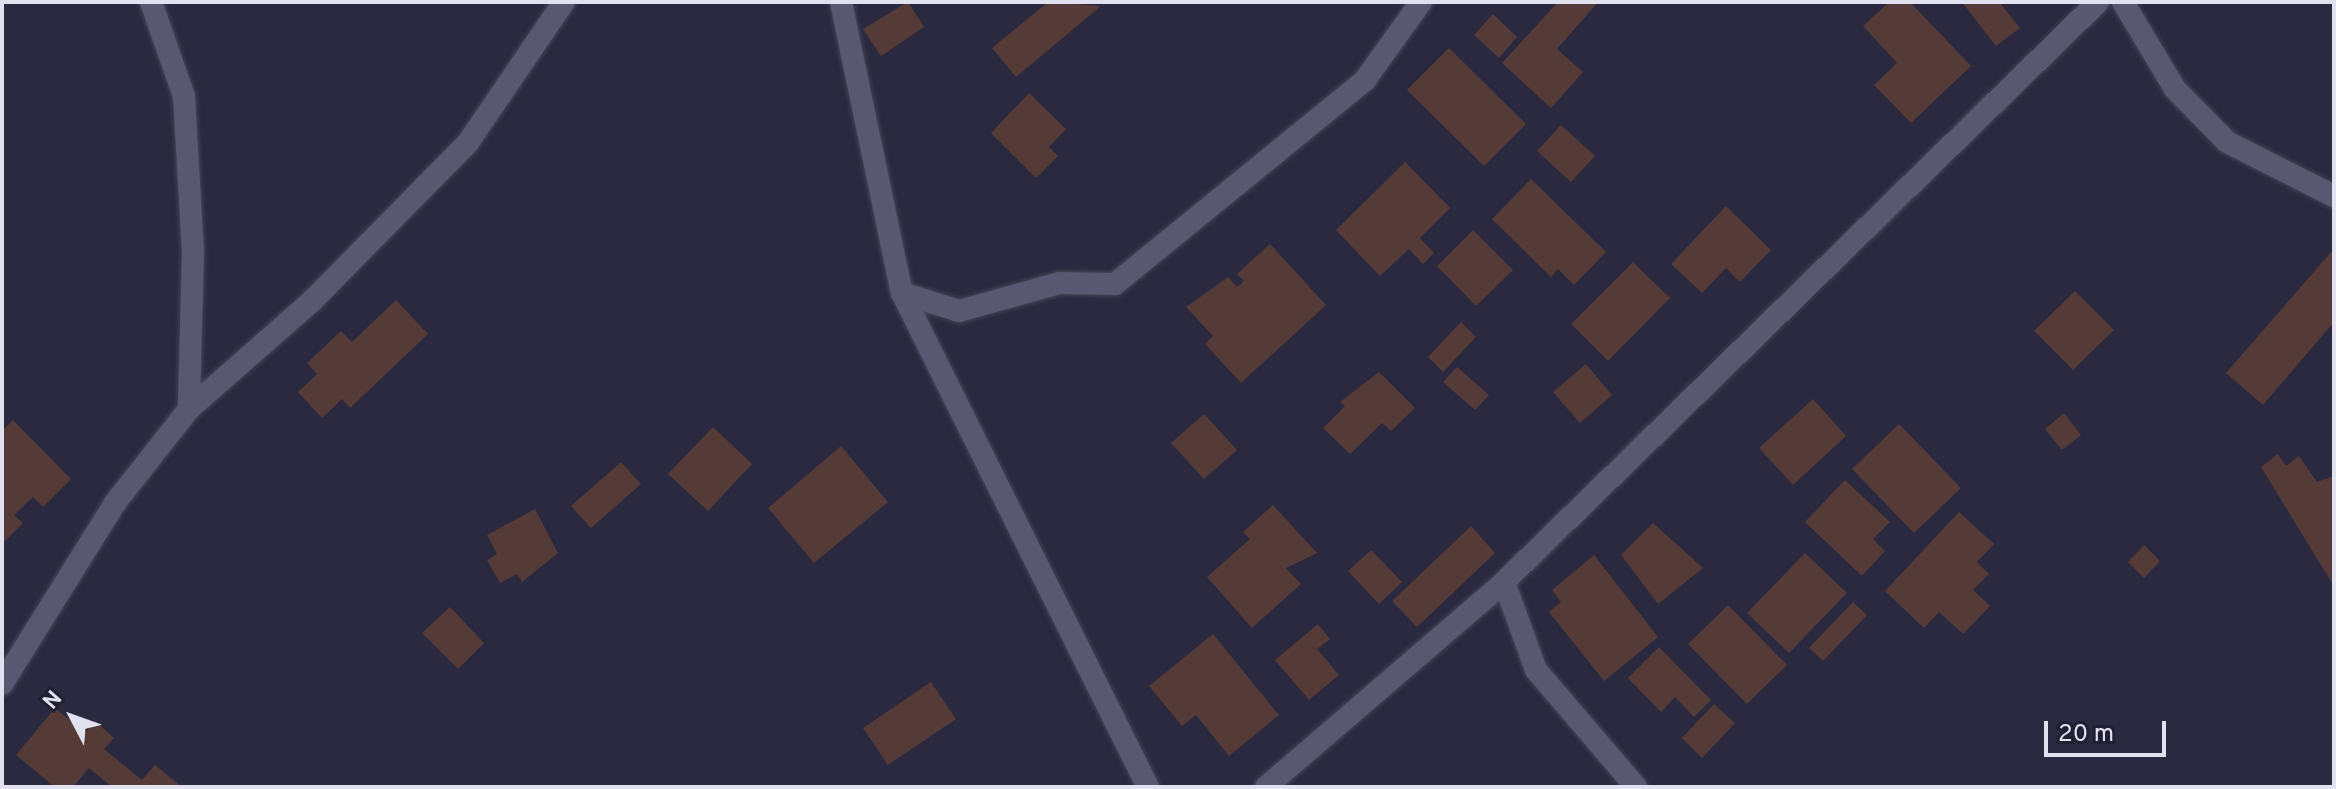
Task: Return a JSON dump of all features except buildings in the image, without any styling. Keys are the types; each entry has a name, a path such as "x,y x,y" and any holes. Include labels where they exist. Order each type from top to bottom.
{"street":[{"path":"151,2 184,96 193,251 189,409"},
{"path":"3,681 115,503 189,409 312,301 467,144 564,2"},
{"path":"841,2 902,293 1148,787"},
{"path":"902,293 959,311 1059,283 1115,284 1365,80 1421,2"},
{"path":"1266,787 1504,582 2098,2"},
{"path":"2123,2 2175,89 2227,142 2334,196"},
{"path":"1504,582 1536,670 1636,787"}]}
